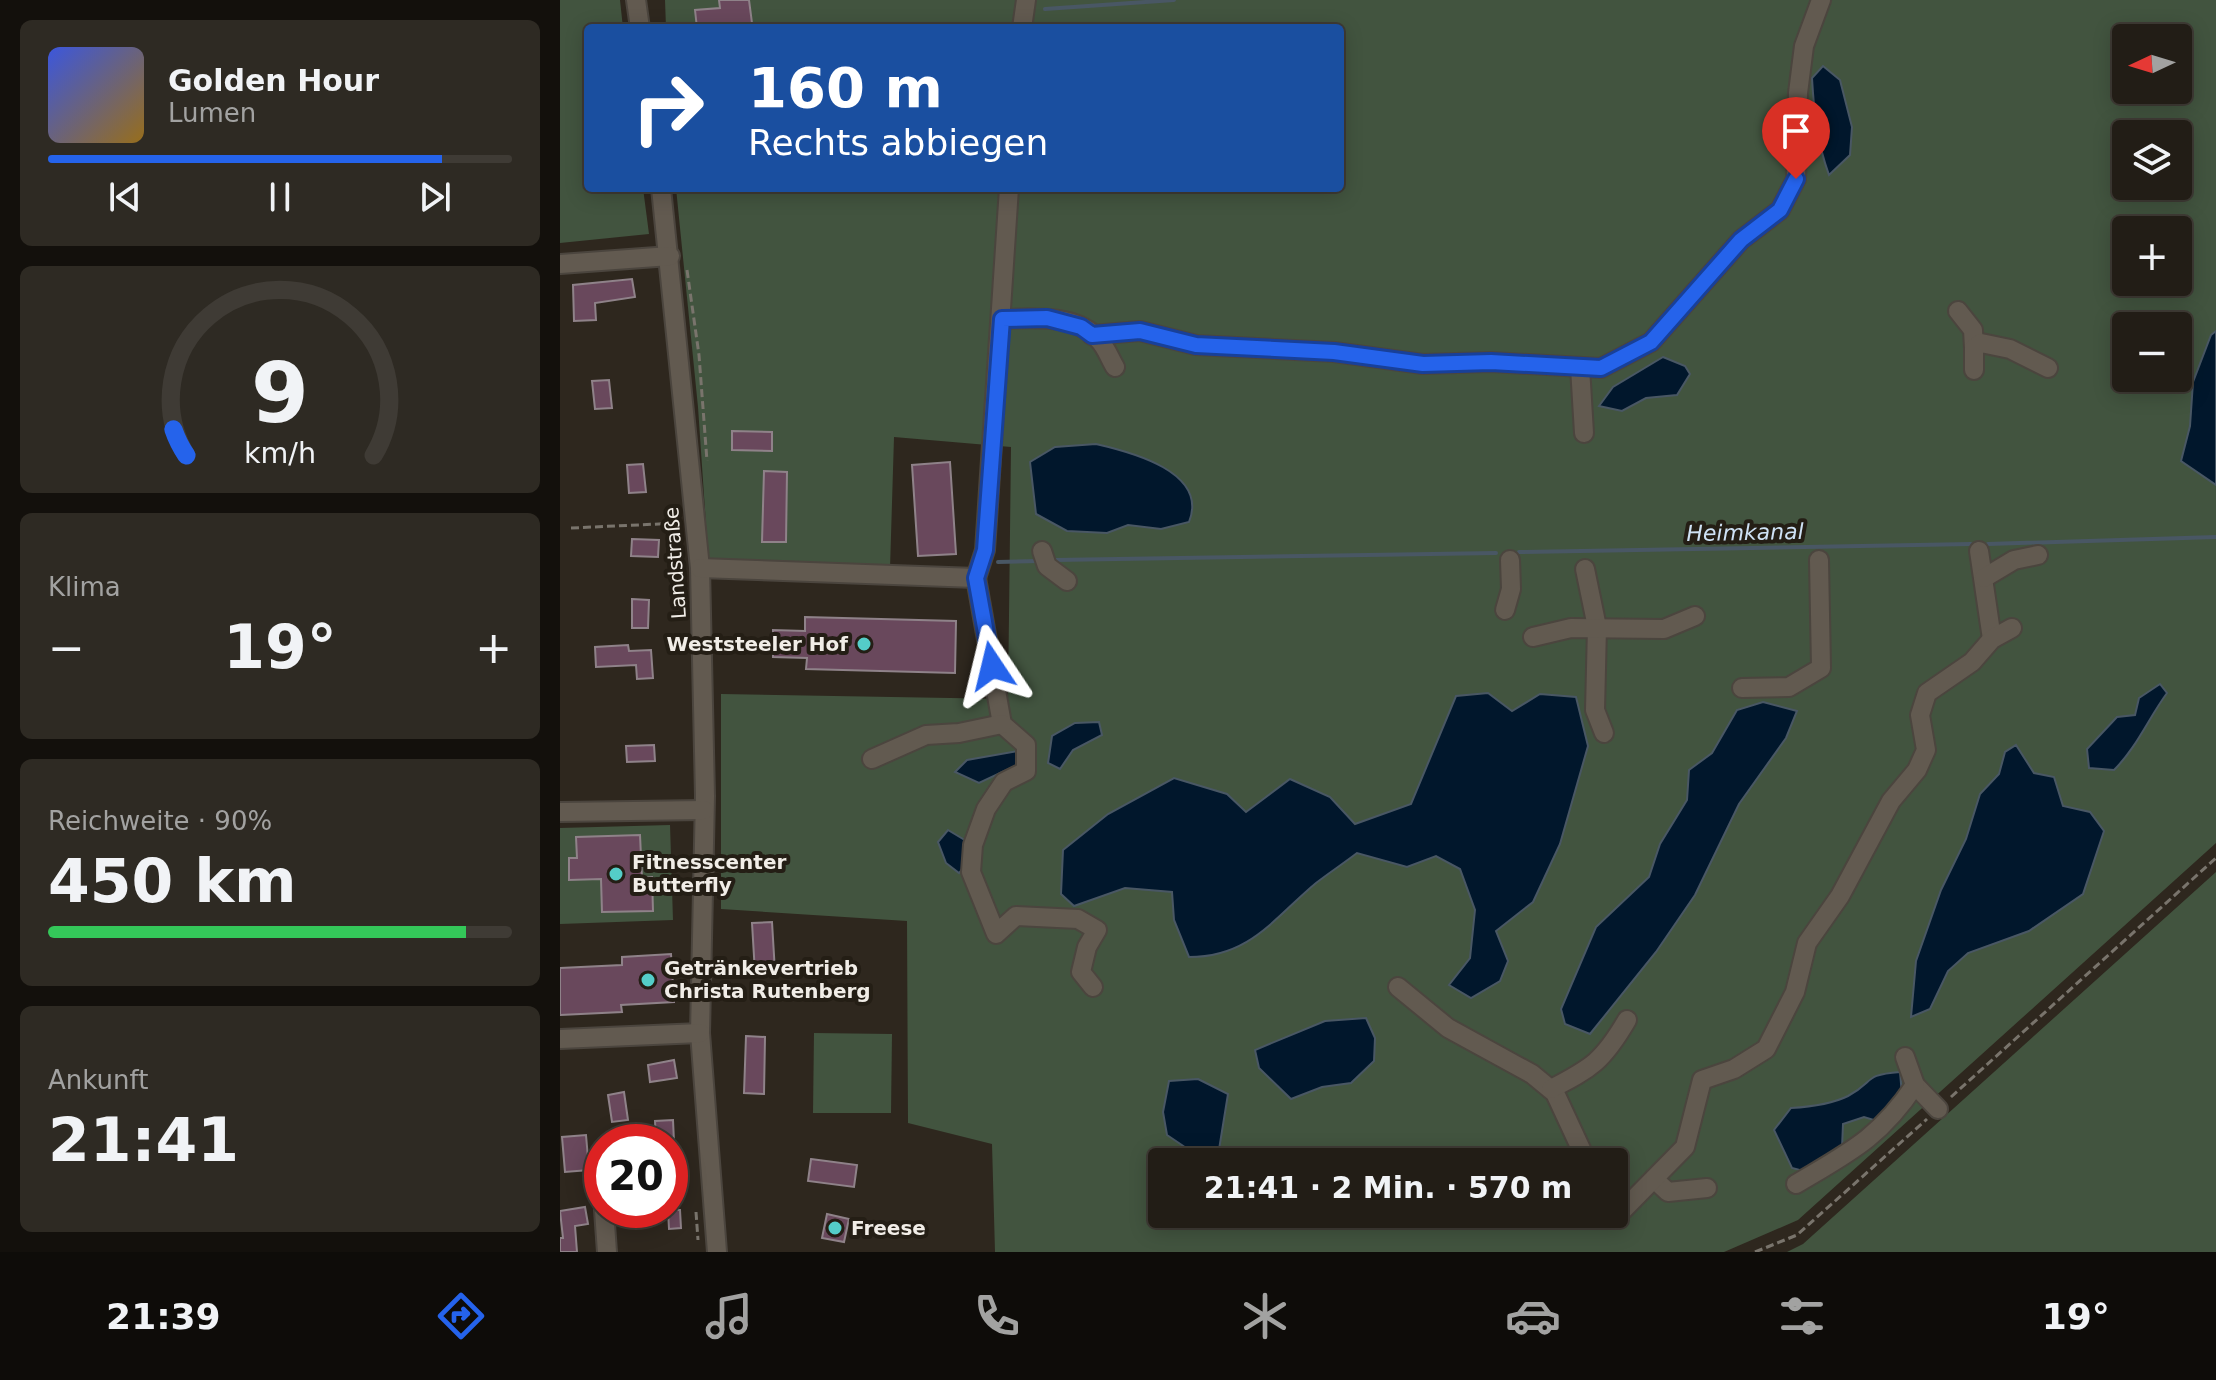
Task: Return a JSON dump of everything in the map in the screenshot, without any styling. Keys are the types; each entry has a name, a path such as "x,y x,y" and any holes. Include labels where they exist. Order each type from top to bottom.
{"street":[{"path":"636,0 639,24"},
{"path":"1023,24 1026,0"},
{"path":"1092,335 1140,331 1196,345 1320,350 1423,364 1491,362 1601,368 1651,342 1741,240 1780,210 1796,179 1804,46 1821,0"},
{"name":"Landstraße","path":"662,192 700,568 704,810 700,1033 717,1252"},
{"path":"1009,192 985,550 976,578 1002,724 1026,745 1026,771 1004,782 986,809 973,845 971,872 996,934 1016,916 1078,919 1097,930 1087,947 1081,972 1093,987"},
{"path":"560,264 670,256"},
{"path":"1958,311 1973,330 1974,370"},
{"path":"1002,319 1047,318 1081,327 1099,339 1115,367"},
{"path":"1974,348 1981,343 2010,349 2048,368"},
{"path":"1580,367 1584,433"},
{"path":"1042,551 1047,566 1067,581"},
{"path":"1979,551 1992,639"},
{"path":"1984,578 2014,560 2038,555"},
{"path":"1505,610 1511,589 1510,560"},
{"path":"1742,688 1789,687 1821,668 1819,560"},
{"path":"700,568 976,578"},
{"path":"1585,569 1597,628 1595,710 1604,733"},
{"path":"1533,637 1571,628 1664,629 1695,616"},
{"path":"1628,1205 1685,1147 1702,1080 1734,1069 1766,1049 1795,992 1807,943 1840,896 1891,801 1917,770 1926,750 1920,715 1927,693 1972,662 1992,639 2012,628"},
{"path":"872,759 926,735 959,733 1002,724"},
{"path":"560,812 704,810"},
{"path":"1398,987 1448,1028 1532,1074 1551,1089 1568,1116 1579,1148"},
{"path":"1551,1089 1582,1073 1606,1055 1627,1020"},
{"path":"560,1039 700,1033"},
{"path":"1905,1057 1915,1085 1938,1109"},
{"path":"1796,1184 1859,1146 1893,1118 1915,1085"},
{"path":"1654,1179 1668,1192 1707,1188"},
{"path":"605,1228 607,1252"}],"path":[{"path":"571,528 695,522"},
{"path":"1755,1252 1797,1235 2216,858"},
{"path":"696,1202 699,1242"}],"green space":[{"path":"560,0 620,0 623,24 584,24 584,192 644,192 649,234 560,243"},
{"path":"665,0 2216,0 2216,843 1798,1220 1724,1252 995,1252 992,1144 908,1123 907,921 721,909 721,694 1008,699 1011,447 894,437 890,569 709,569 698,407 676,192 1344,192 1344,24 666,24"},
{"name":"Fitnesscenter Butterfly","path":"670,825 673,920 560,924 560,828"},
{"path":"2216,872 2216,1252 1787,1252 1803,1244"},
{"path":"814,1033 892,1034 891,1113 813,1113"}],"water":[{"path":"1823,66 1840,80 1852,127 1850,155 1829,175 1817,127 1812,78"},
{"path":"2216,331 2216,485 2181,461 2190,426 2193,382 2211,335"},
{"path":"1663,357 1685,366 1690,374 1677,395 1646,398 1622,411 1599,406 1613,387"},
{"path":"1096,444 1146,459 1178,477 1188,490 1192,505 1189,522 1161,529 1128,525 1107,533 1067,531 1036,514 1030,462 1055,447"},
{"path":"2160,684 2167,693 2122,761 2114,770 2089,768 2087,749 2117,717 2135,715 2139,698"},
{"path":"1488,693 1512,711 1540,694 1576,697 1588,746 1560,844 1533,902 1496,931 1508,961 1500,981 1471,998 1449,985 1470,958 1475,910 1460,869 1436,856 1407,867 1357,853 1316,883 1260,933 1245,943 1210,955 1189,957 1174,920 1172,892 1125,888 1074,906 1061,894 1063,850 1108,814 1174,778 1227,794 1246,812 1290,779 1330,797 1355,824 1411,804 1456,696"},
{"path":"1763,702 1797,711 1786,738 1739,804 1695,895 1656,952 1590,1034 1565,1024 1561,1009 1596,927 1649,877 1660,844 1687,800 1689,770 1712,753 1737,710"},
{"path":"1099,722 1102,735 1073,750 1060,769 1048,763 1052,736 1075,723"},
{"path":"2016,745 2034,773 2054,777 2063,806 2090,812 2104,831 2083,894 2029,931 1968,953 1948,971 1930,1009 1911,1017 1916,961 1941,890 1966,839 1980,794 1999,774 2005,752"},
{"path":"1018,751 1028,760 979,783 955,772 967,760"},
{"path":"948,830 968,842 967,863 959,873 946,863 938,842"},
{"path":"1366,1018 1375,1038 1374,1061 1351,1083 1322,1087 1291,1099 1259,1068 1255,1050 1325,1021"},
{"path":"1900,1072 1903,1107 1877,1121 1864,1117 1843,1124 1842,1148 1815,1174 1792,1168 1774,1130 1791,1108 1835,1101 1857,1091 1874,1077"},
{"path":"1198,1079 1228,1094 1219,1148 1186,1148 1167,1135 1163,1112 1169,1081"}],"building":[{"path":"719,0 749,0 752,23 697,24 695,10 720,8"},
{"path":"632,279 635,297 595,303 596,320 574,321 573,285"},
{"path":"609,380 612,408 595,409 592,381"},
{"path":"732,431 772,432 772,451 732,450"},
{"path":"950,462 956,554 918,556 912,465"},
{"path":"643,464 646,492 629,493 627,465"},
{"path":"764,471 787,472 786,542 762,542"},
{"path":"632,539 659,540 658,557 631,556"},
{"path":"632,599 649,600 648,628 632,628"},
{"name":"Weststeeler Hof","path":"805,617 956,621 955,673 806,669 807,658 773,657 773,630 805,631"},
{"path":"628,645 629,651 651,650 653,678 637,679 636,665 596,667 595,647"},
{"path":"654,745 655,761 627,762 626,746"},
{"path":"640,835 642,878 652,877 653,911 602,912 601,879 569,880 569,858 577,858 576,837"},
{"path":"772,922 775,972 755,973 752,923"},
{"path":"671,954 674,1002 621,1005 622,1012 560,1015 560,968 622,965 622,957"},
{"path":"746,1036 765,1037 764,1094 744,1093"},
{"path":"674,1060 677,1078 650,1082 648,1065"},
{"path":"624,1092 628,1120 612,1122 608,1095"},
{"path":"673,1120 673,1124 655,1124 655,1121"},
{"path":"584,1135 584,1170 565,1172 562,1137"},
{"path":"811,1159 857,1165 854,1187 808,1181"},
{"path":"584,1207 584,1225 575,1226 577,1252 560,1252 560,1238 563,1238 560,1211"},
{"name":"Freese","path":"827,1214 849,1219 844,1242 822,1238"}],"waterway":[{"path":"1045,9 1174,0"},
{"name":"Heimkanal","path":"1988,544 2216,537"},
{"name":"Heimkanal","path":"1519,552 1971,544"},
{"name":"Heimkanal","path":"1055,560 1496,553"},
{"name":"Heimkanal","path":"998,562 1039,561"}],"place":[{"name":"Weststeeler Hof","path":"864,644"},
{"name":"Fitnesscenter Butterfly","path":"616,874"},
{"name":"Getränkevertrieb Christa Rutenberg","path":"648,980"},
{"name":"Freese","path":"835,1228"}],"route":[{"path":"992,666 976,578 985,550 1002,319 1047,318 1081,327 1092,335 1140,331 1196,345 1250,345 1334,352 1423,364 1491,362 1601,368 1651,342 1702,288 1741,240 1780,210 1796,179"}]}
